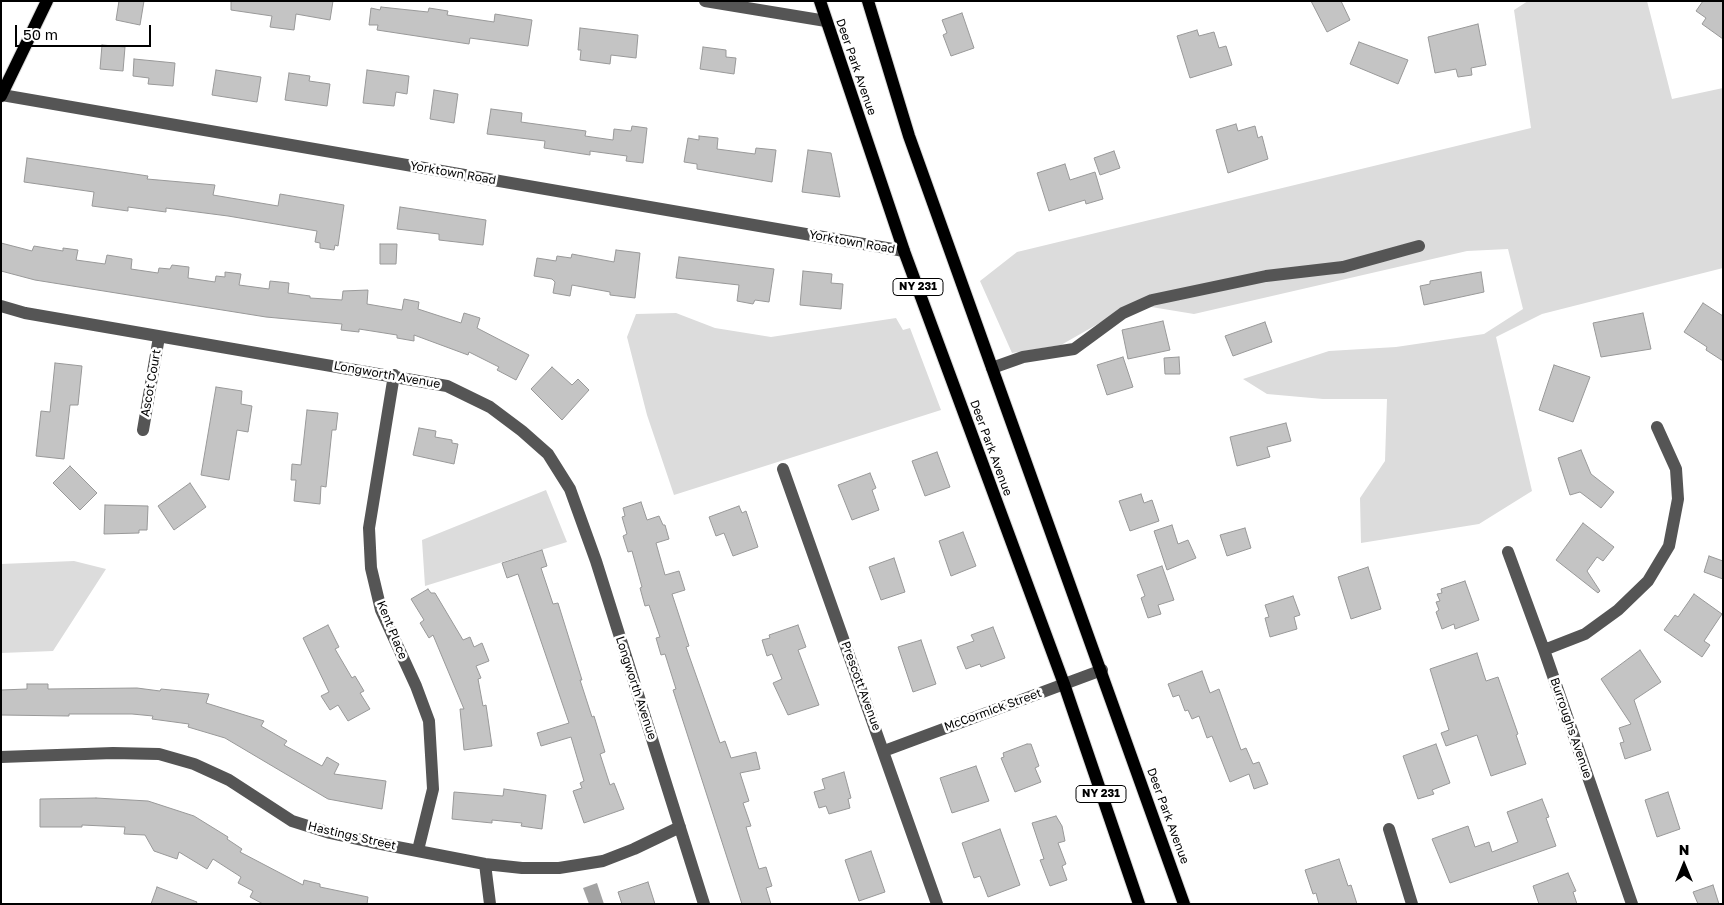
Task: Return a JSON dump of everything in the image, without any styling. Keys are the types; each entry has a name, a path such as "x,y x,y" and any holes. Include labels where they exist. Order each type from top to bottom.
{"main road":[{"path":"2,95 47,1"},
{"name":"Deer Park Avenue","path":"820,1 904,250 1064,684 1139,904"},
{"name":"Deer Park Avenue","path":"868,1 909,136 1102,670 1184,904"}],"street":[{"path":"705,1 826,21"},
{"name":"Yorktown Road","path":"2,95 904,250"},
{"path":"992,368 1023,357 1074,349 1123,313 1152,300 1266,276 1343,267 1419,246"},
{"name":"Longworth Avenue","path":"1,306 25,313 394,375 447,386 490,407 548,454 570,489 596,561 704,904"},
{"name":"Ascot Court","path":"143,430 159,337"},
{"name":"Kent Place","path":"394,375 369,528 371,568 382,610 416,686 429,721 433,789 418,850"},
{"path":"1544,650 1585,634 1618,610 1648,581 1669,546 1678,499 1676,469 1657,426"},
{"name":"Prescott Avenue","path":"783,469 937,904"},
{"name":"Burroughs Avenue","path":"1508,552 1632,904"},
{"name":"McCormick Street","path":"884,751 1102,670"},
{"name":"Hastings Street","path":"1,758 113,753 159,754 194,764 229,780 292,821 330,833 485,864 522,868 559,868 603,861 634,849 680,827"},
{"path":"1388,830 1412,904"},
{"path":"485,864 490,904"}],"shaded area":[{"path":"1528,1 1647,1 1672,99 1723,88 1723,268 1542,314 1496,337 1532,491 1479,524 1361,543 1360,498 1385,461 1387,399 1323,399 1267,394 1243,379 1329,351 1396,347 1484,334 1523,309 1508,249 1467,251 1194,314 1133,304 1061,345 1012,353 980,281 1017,252 1531,128 1514,10"},
{"path":"676,313 715,328 771,337 896,318 903,330 910,328 941,410 674,495 647,415 627,337 636,314"},
{"path":"546,490 567,542 425,586 422,540"},
{"path":"74,561 106,569 53,651 1,653 1,564"},
{"path":"597,883 604,904 589,904 583,888"}],"building":[{"path":"119,1 144,1 140,25 116,20"},
{"path":"231,1 333,1 330,20 296,14 294,30 270,27 272,16 231,10"},
{"path":"1311,1 1341,1 1350,20 1327,32"},
{"path":"1703,1 1723,1 1723,39 1702,24 1706,18 1696,11"},
{"path":"381,7 428,12 429,8 448,11 447,15 494,22 495,14 532,20 528,46 470,38 469,44 377,30 378,25 369,25 371,8 380,10"},
{"path":"962,13 974,48 951,56 943,35 947,33 942,20"},
{"path":"1478,24 1486,65 1471,68 1472,75 1458,77 1456,69 1435,73 1428,37"},
{"path":"580,28 638,35 636,58 611,55 610,64 580,60 581,50 578,50"},
{"path":"1197,30 1199,36 1214,32 1219,48 1226,46 1232,65 1190,78 1177,36"},
{"path":"1359,42 1408,60 1398,84 1350,64"},
{"path":"102,45 125,47 123,71 100,69"},
{"path":"703,47 726,50 726,57 736,58 734,74 700,69"},
{"path":"134,59 175,63 173,86 148,84 149,78 133,76"},
{"path":"216,70 261,77 257,102 212,95"},
{"path":"367,70 409,76 407,94 396,92 394,106 363,103"},
{"path":"289,73 310,76 309,81 330,84 327,106 285,100"},
{"path":"434,90 458,94 454,123 430,119"},
{"path":"491,109 522,113 521,122 586,131 585,136 613,140 614,129 631,131 632,126 647,128 643,163 626,161 627,156 590,151 590,155 544,148 545,141 487,134"},
{"path":"1236,124 1238,131 1255,126 1258,138 1262,136 1268,159 1228,173 1216,130"},
{"path":"699,136 718,138 717,149 755,154 756,148 776,150 772,182 697,169 697,164 684,162 688,138 699,140"},
{"path":"808,150 831,153 840,197 802,192"},
{"path":"1114,151 1120,168 1100,175 1094,158"},
{"path":"27,158 148,176 147,179 215,185 213,195 278,206 280,194 344,205 338,246 335,245 334,250 320,248 320,243 315,242 317,231 228,216 166,208 166,212 128,207 128,211 92,206 94,192 24,182"},
{"path":"1065,164 1070,180 1095,172 1103,199 1086,204 1085,200 1049,211 1037,173"},
{"path":"400,207 486,220 483,245 439,240 439,234 397,229"},
{"path":"1,243 32,251 34,246 63,251 63,248 78,250 76,260 105,264 107,255 132,259 131,269 158,273 159,268 170,269 172,265 189,267 188,278 215,282 216,276 225,277 225,272 241,274 239,285 269,289 270,281 289,283 288,293 310,296 310,298 342,300 343,291 368,290 367,304 402,310 404,299 419,302 418,309 461,323 464,313 480,318 477,328 529,355 516,380 497,370 499,367 469,352 468,355 414,335 414,341 397,338 397,335 359,329 359,332 341,330 342,324 266,317 35,280 1,271"},
{"path":"380,244 397,244 396,264 380,264"},
{"path":"616,250 640,253 635,298 610,295 610,292 572,285 570,296 553,293 555,282 552,279 534,276 537,258 556,261 557,256 571,258 572,254 614,262"},
{"path":"679,257 774,269 769,302 755,300 753,304 737,301 739,285 676,278"},
{"path":"803,271 832,274 831,283 843,284 841,309 800,305"},
{"path":"1481,272 1484,292 1424,305 1420,286 1430,284 1430,281"},
{"path":"1703,303 1723,316 1723,361 1706,350 1707,347 1684,332"},
{"path":"1643,313 1651,349 1601,357 1593,323"},
{"path":"1163,321 1170,350 1128,359 1122,330"},
{"path":"1265,322 1272,342 1233,356 1225,336"},
{"path":"1123,357 1133,387 1107,395 1097,365"},
{"path":"1179,357 1180,374 1165,374 1164,358"},
{"path":"55,363 82,366 78,405 70,405 64,459 36,456 41,411 50,412"},
{"path":"1554,365 1590,377 1573,422 1539,410"},
{"path":"552,367 572,385 578,379 589,390 562,420 531,389"},
{"path":"216,387 242,391 241,404 252,406 248,432 237,430 229,480 201,475"},
{"path":"307,410 338,413 336,430 332,430 326,487 321,486 320,504 294,501 296,480 291,480 292,464 301,465"},
{"path":"1286,423 1291,441 1267,447 1270,457 1237,466 1230,437"},
{"path":"419,428 436,431 435,437 452,440 452,443 458,444 454,464 413,455"},
{"path":"1581,450 1591,474 1614,492 1601,508 1580,492 1570,495 1558,458"},
{"path":"937,452 950,487 925,496 912,461"},
{"path":"70,466 97,493 80,510 53,483"},
{"path":"870,473 876,488 872,490 879,510 852,520 838,485"},
{"path":"190,483 206,507 174,530 158,506"},
{"path":"1141,494 1144,503 1152,500 1159,521 1130,531 1119,501"},
{"path":"641,502 647,520 659,516 663,525 665,525 669,539 656,543 665,575 679,571 685,590 672,594 689,646 686,647 720,743 725,741 731,758 756,752 760,769 740,773 749,801 743,803 751,826 746,827 759,869 766,867 772,886 766,888 771,904 742,904 673,690 676,689 665,654 661,655 656,638 660,637 649,605 645,606 632,551 628,552 623,536 627,534 622,517 625,516 623,508"},
{"path":"105,505 148,506 147,530 139,530 139,533 104,534"},
{"path":"739,506 742,513 746,511 758,547 733,556 724,533 716,536 709,517"},
{"path":"1583,523 1614,547 1603,561 1597,557 1587,571 1600,591 1598,593 1556,560"},
{"path":"1172,525 1178,544 1188,540 1196,558 1167,570 1154,531"},
{"path":"1245,528 1251,548 1227,556 1220,535"},
{"path":"963,532 976,566 951,576 939,541"},
{"path":"542,550 547,566 541,568 553,604 558,603 582,680 580,680 592,717 594,716 605,752 600,754 610,785 614,783 624,809 584,823 573,791 582,788 580,783 584,781 571,737 541,746 537,733 569,723 518,574 507,578 502,563"},
{"path":"1709,556 1723,561 1723,579 1704,572"},
{"path":"894,558 905,592 881,600 869,567"},
{"path":"1162,566 1174,600 1158,605 1161,614 1148,618 1141,598 1145,596 1137,575"},
{"path":"1368,567 1381,609 1351,619 1338,577"},
{"path":"1465,581 1479,620 1455,629 1454,624 1442,629 1436,612 1439,610 1436,602 1440,601 1437,594 1442,593 1441,589"},
{"path":"428,589 431,593 435,593 463,640 470,637 474,647 482,643 489,661 476,666 481,678 478,679 483,706 486,705 492,746 464,750 460,709 464,709 433,635 429,638 420,623 424,620 411,599"},
{"path":"1694,594 1722,614 1704,641 1710,645 1702,657 1664,630 1675,615 1678,617"},
{"path":"1293,596 1300,615 1294,617 1297,629 1270,637 1265,618 1269,617 1265,605"},
{"path":"328,625 339,647 335,649 352,678 355,676 364,691 360,693 370,709 348,721 338,705 330,710 321,696 329,692 303,638"},
{"path":"798,625 806,647 798,650 819,705 788,715 773,683 782,679 772,654 767,656 762,640 770,638 769,635"},
{"path":"993,627 1005,658 981,667 980,664 966,669 957,647 974,641 971,635"},
{"path":"921,640 936,684 913,692 898,647"},
{"path":"1640,650 1661,682 1634,700 1651,750 1625,759 1620,743 1624,742 1619,728 1631,724 1601,679"},
{"path":"1477,653 1486,681 1498,677 1518,734 1516,735 1526,764 1491,776 1477,735 1446,746 1441,733 1449,730 1430,669"},
{"path":"1202,671 1210,693 1219,689 1241,750 1246,748 1253,764 1259,762 1268,784 1254,789 1249,774 1230,782 1212,736 1207,738 1199,716 1192,719 1188,710 1185,711 1179,695 1173,697 1168,684"},
{"path":"27,684 48,684 48,689 137,688 209,694 206,703 264,721 261,726 287,741 284,745 322,766 327,757 339,764 334,774 386,781 382,809 328,799 225,738 188,727 189,724 152,719 153,716 132,714 69,714 69,716 1,715 1,690 27,689"},
{"path":"1031,744 1039,766 1035,768 1041,782 1015,792 1001,758 1004,757 1003,753"},
{"path":"1436,744 1450,783 1432,790 1434,794 1418,799 1403,756"},
{"path":"976,766 989,801 952,813 940,778"},
{"path":"844,772 851,798 848,799 850,808 829,814 826,806 819,808 814,792 825,789 822,779"},
{"path":"504,789 546,795 542,829 521,826 522,823 492,820 492,823 452,819 454,792 503,796"},
{"path":"1668,792 1680,829 1657,837 1645,800"},
{"path":"96,798 148,801 194,816 228,837 227,839 242,849 240,852 303,885 304,880 320,884 320,887 368,897 367,904 263,904 250,897 253,891 238,883 241,877 213,859 207,869 179,852 177,859 154,851 145,835 124,834 125,827 82,825 82,827 40,827 40,799"},
{"path":"1542,799 1549,817 1546,818 1556,846 1450,883 1432,839 1468,826 1475,847 1489,842 1492,852 1518,842 1507,812"},
{"path":"1056,816 1062,826 1065,841 1058,843 1066,864 1062,866 1067,880 1050,886 1040,860 1044,859 1032,823"},
{"path":"1000,829 1020,885 988,897 980,876 974,878 962,843"},
{"path":"871,851 885,892 859,901 845,860"},
{"path":"1339,859 1348,886 1351,885 1357,904 1319,904 1316,893 1313,894 1305,870"},
{"path":"1568,873 1576,891 1573,892 1577,904 1539,904 1533,886"},
{"path":"648,882 655,904 622,904 618,892"},
{"path":"1713,885 1719,904 1698,904 1693,892"},
{"path":"157,887 197,902 196,904 151,904"}]}
